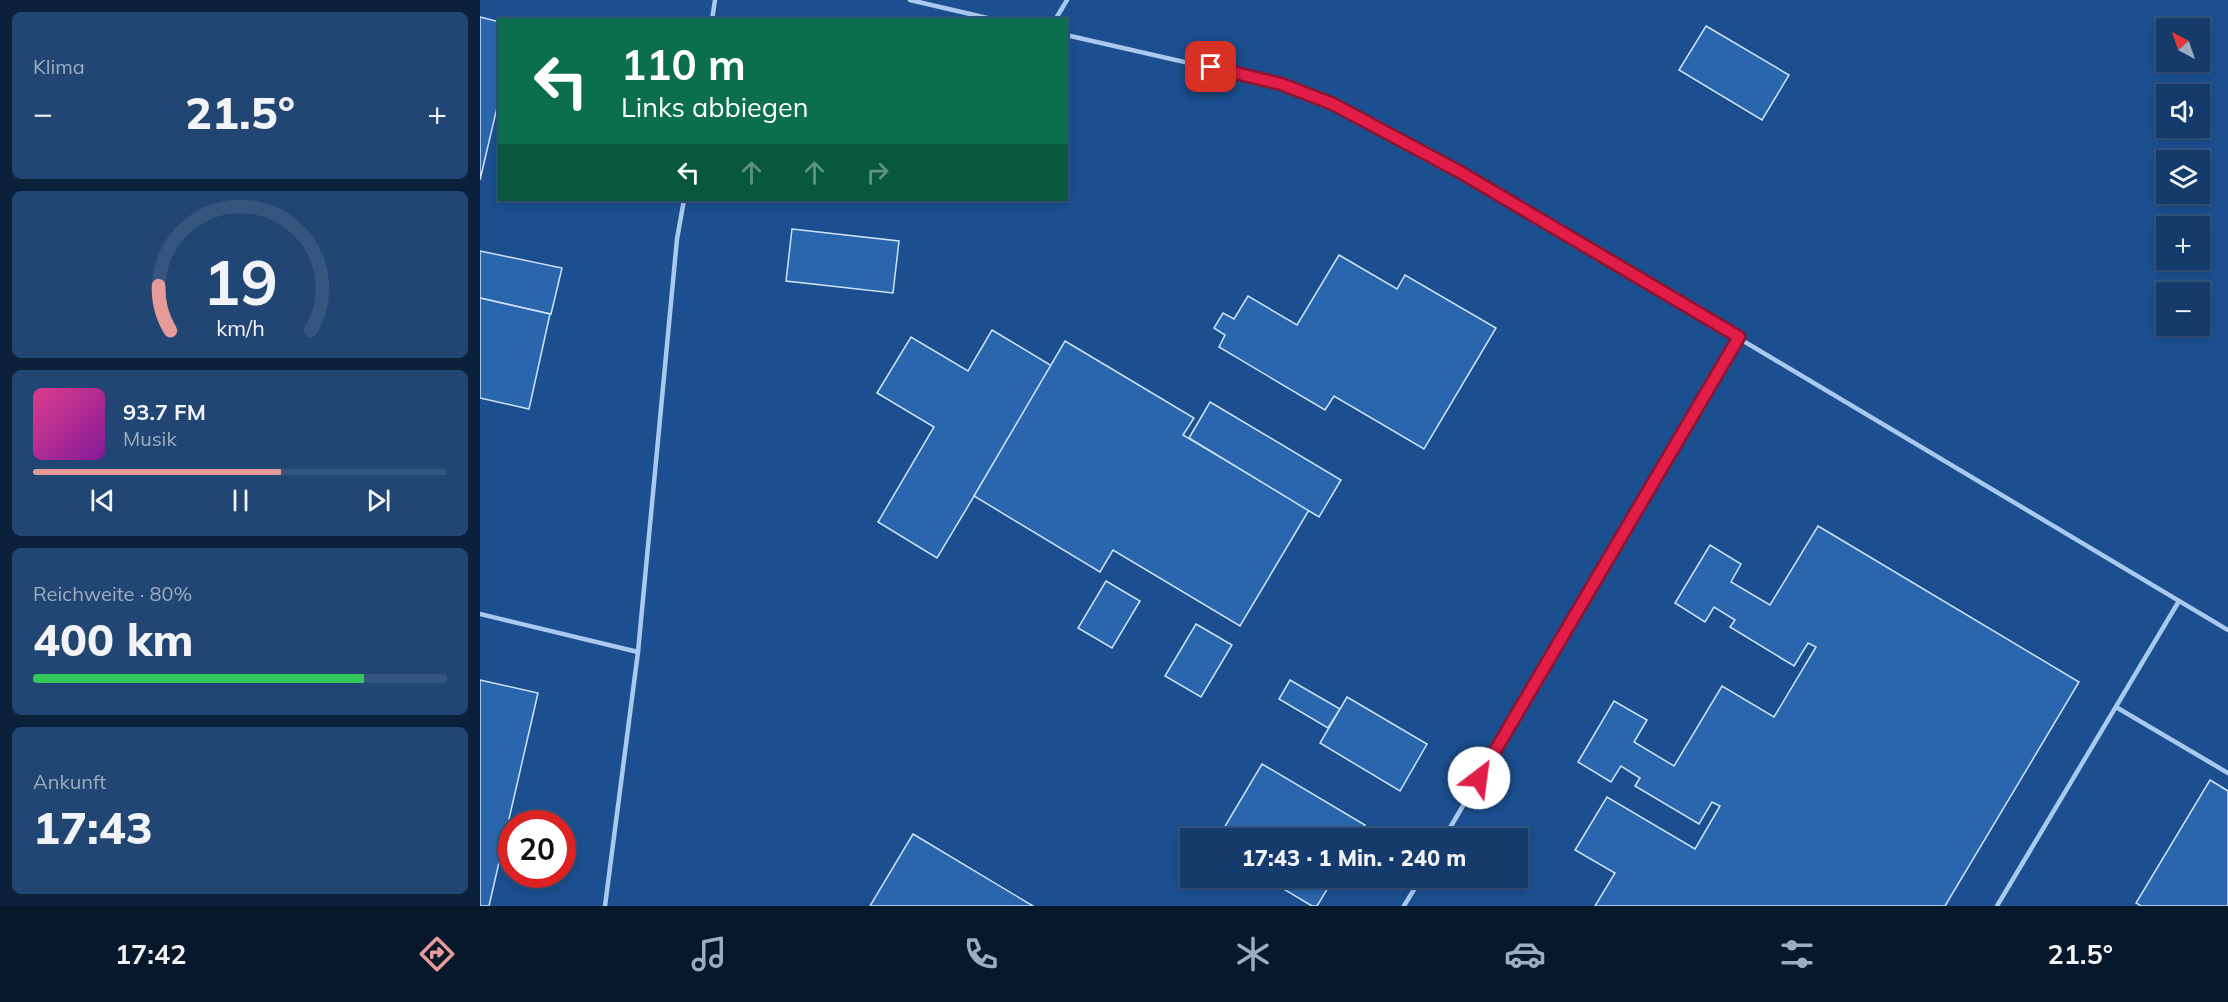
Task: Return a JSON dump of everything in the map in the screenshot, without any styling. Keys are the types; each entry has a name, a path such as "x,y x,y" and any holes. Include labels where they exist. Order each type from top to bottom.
{"lane":[{"path":"712,18 715,0"},
{"path":"910,0 987,18"},
{"path":"1056,18 1067,0"},
{"path":"1068,35 1271,81 1333,104 1460,172 2228,630"},
{"path":"605,906 639,652 677,239 684,201"},
{"path":"1450,828 1739,337"},
{"path":"1997,906 2179,601"},
{"path":"480,614 639,652"},
{"path":"2116,707 2228,773"},
{"path":"1404,906 1415,888"}],"building":[{"path":"480,17 498,22 498,104 480,180"},
{"path":"1706,26 1789,75 1762,120 1679,70"},
{"path":"792,229 899,241 893,293 786,281"},
{"path":"480,251 562,268 551,314 480,298"},
{"path":"1339,255 1397,289 1405,275 1496,328 1424,449 1334,396 1325,410 1219,347 1225,335 1214,328 1223,313 1234,319 1248,296 1297,325"},
{"path":"480,298 550,314 529,409 480,398"},
{"path":"992,330 1052,366 937,558 878,522 934,427 877,393 911,337 968,371"},
{"path":"1065,341 1194,418 1183,435 1309,510 1240,626 1113,550 1100,572 974,496"},
{"path":"1210,402 1341,480 1319,517 1189,438"},
{"path":"1818,526 2079,682 1945,906 1595,906 1615,873 1575,850 1607,797 1695,849 1720,806 1712,802 1699,824 1635,786 1640,778 1621,766 1611,782 1578,762 1614,701 1647,720 1634,742 1674,766 1722,686 1774,717 1816,647 1808,643 1794,666 1730,627 1735,620 1714,607 1705,622 1675,603 1710,545 1741,564 1731,582 1770,605"},
{"path":"1106,581 1140,601 1112,648 1078,628"},
{"path":"1196,624 1232,645 1201,697 1165,676"},
{"path":"480,680 538,693 511,810 498,810 498,867 489,906 480,906"},
{"path":"1290,680 1340,709 1328,728 1279,699"},
{"path":"1347,697 1427,744 1400,791 1320,743"},
{"path":"1262,764 1365,825 1363,828 1224,828"},
{"path":"2210,780 2228,791 2228,906 2141,906 2136,903"},
{"path":"913,834 1033,906 870,906"},
{"path":"1282,888 1328,888 1317,906 1312,906"}],"route":[{"path":"1211,67 1281,84 1333,104 1460,172 1739,337 1479,778"}]}
